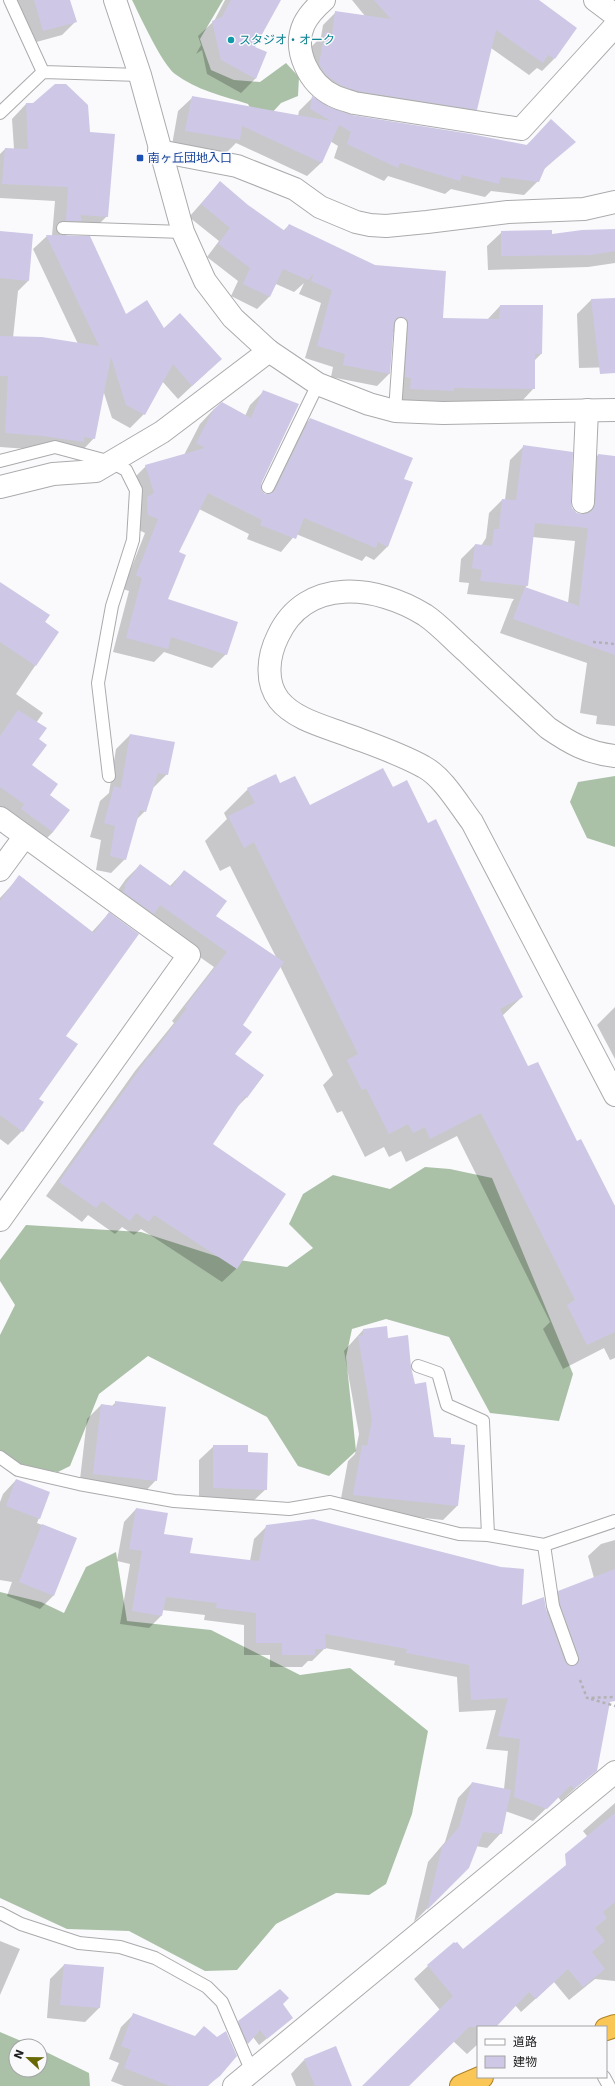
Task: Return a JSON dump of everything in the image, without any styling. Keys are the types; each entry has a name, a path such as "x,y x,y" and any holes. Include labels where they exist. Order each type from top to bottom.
{"highway":[{"path":"461,2086 480,2078"}],"street":[{"path":"115,0 140,75 159,151 183,232 205,281 233,318 269,351 318,384 369,404 394,411 443,413 615,410"},
{"path":"324,0 310,13 303,25 300,40 301,54 311,77 322,88 334,96 354,103 521,128 615,26"},
{"path":"595,0 615,15"},
{"path":"159,151 237,166 295,189 320,206 356,222 370,225 386,226 508,212 584,209 615,202"},
{"path":"0,487 53,474 96,471 162,432 269,351"},
{"path":"583,502 587,410"},
{"path":"615,756 599,754 569,743 548,728 437,625 416,610 385,598 356,591 322,595 309,601 293,613 281,630 273,646 269,663 269,675 278,700 289,710 316,724 366,742 425,767 446,786 472,822 615,1095"},
{"path":"0,818 189,955 0,1220"},
{"path":"0,870 25,836"},
{"path":"234,2086 615,1772"}],"lane":[{"path":"10,0 43,72"},
{"path":"0,113 43,72 140,75"},
{"path":"63,228 183,232"},
{"path":"394,411 401,324"},
{"path":"268,487 318,384"},
{"path":"0,460 56,447 111,462 126,470 136,490 133,540 112,606 98,683 109,776"},
{"path":"418,1366 438,1373 447,1405 483,1421 488,1535"},
{"path":"0,1457 18,1470 79,1484 174,1500 289,1509 330,1502 459,1534 488,1535 544,1545 615,1521"},
{"path":"544,1545 553,1606 572,1659"},
{"path":"0,1913 21,1924 80,1943 120,1947 155,1958 207,1987 222,2002 252,2072"}],"path":[{"path":"593,642 615,644"},
{"path":"572,1659 587,1698"},
{"path":"587,1698 615,1697"},
{"path":"587,1698 615,1706"}],"green space":[{"path":"132,0 223,0 200,39 211,70 234,80 260,82 286,63 299,77 298,96 281,103 270,115 256,119 248,104 210,92 183,80 170,69 164,60"},
{"path":"615,776 615,847 587,838 570,802 578,782"},
{"path":"425,1167 450,1169 492,1178 573,1374 559,1421 490,1413 449,1337 386,1319 352,1329 346,1357 356,1451 329,1476 298,1466 267,1417 148,1356 99,1394 70,1466 58,1472 0,1465 0,1335 15,1305 0,1281 0,1260 26,1225 141,1232 219,1257 287,1267 313,1248 289,1224 303,1194 333,1175 390,1189"},
{"path":"116,1552 127,1621 211,1630 300,1675 350,1668 428,1731 412,1814 386,1884 369,1895 336,1893 276,1924 237,1970 205,1971 129,1931 67,1929 0,1898 0,1592 41,1602 64,1613 86,1567"},
{"path":"0,2032 14,2038 8,2038 8,2078 48,2078 48,2053 89,2073 90,2086 0,2086"}],"building":[{"path":"34,0 70,0 77,22 43,31"},
{"path":"231,0 281,0 255,47 267,52 256,79 221,60 212,21 222,17"},
{"path":"374,0 539,0 577,28 555,59 548,55 543,63 496,30 477,110 357,91 340,85 326,75 319,64 325,32 332,34 335,11 391,19"},
{"path":"55,84 66,84 88,105 90,132 115,134 108,217 80,215 82,221 66,221 68,187 2,184 5,148 28,149 26,103 33,103"},
{"path":"192,96 331,121 310,109 312,96 329,107 352,115 471,134 527,145 551,119 576,142 545,168 539,182 501,177 499,184 462,175 460,181 400,163 398,168 347,144 351,132 339,125 322,163 242,126 240,140 185,131"},
{"path":"220,181 248,205 285,231 289,224 375,265 446,271 443,318 499,319 500,305 543,305 542,354 535,354 535,389 454,388 454,391 410,389 411,378 405,377 408,320 402,317 397,317 394,323 390,374 343,365 345,354 317,346 332,290 311,281 314,273 308,280 283,269 270,297 243,284 250,268 218,244 230,228 201,204"},
{"path":"615,229 615,251 591,255 501,256 501,231 552,230 552,234 582,230"},
{"path":"0,231 33,234 29,281 0,278"},
{"path":"46,235 90,236 126,314 147,300 164,328 180,313 222,359 192,386 173,364 145,415 126,405 111,357 95,439 84,437 84,442 43,436 5,433 8,376 0,376 0,336 42,337 99,346"},
{"path":"615,298 615,373 600,374 591,299"},
{"path":"263,390 299,404 261,484 262,491 265,494 272,493 275,490 310,418 413,458 404,479 413,482 388,547 378,542 376,548 304,518 296,539 260,525 262,520 208,493 179,552 186,555 168,599 238,622 227,655 171,637 168,649 126,638 142,578 136,575 158,519 148,515 147,497 154,493 145,465 205,448 196,443 214,409 222,402 251,418"},
{"path":"523,445 573,452 571,502 572,508 577,513 582,514 589,513 594,508 598,454 615,456 615,655 513,619 525,587 579,606 588,528 535,523 528,586 480,581 482,570 472,568 475,544 492,546 494,529 499,529 502,499 516,500"},
{"path":"0,582 50,615 45,622 59,632 36,666 0,642"},
{"path":"18,710 47,728 39,739 47,745 32,765 58,784 50,795 70,810 53,832 21,809 24,804 0,787 0,736"},
{"path":"130,734 175,742 168,775 158,773 146,812 140,810 126,860 110,856 115,826 104,823 114,786 121,788"},
{"path":"383,768 393,787 407,780 428,823 436,819 523,997 500,1009 528,1066 538,1062 577,1141 581,1139 615,1206 615,1332 587,1345 567,1305 575,1300 481,1113 430,1139 425,1127 413,1133 408,1124 389,1134 366,1088 362,1090 347,1060 358,1054 254,842 244,848 228,816 255,803 247,788 276,774 280,783 295,776 310,805"},
{"path":"140,864 172,887 184,870 227,901 216,916 284,962 243,1025 252,1032 235,1054 264,1075 247,1098 245,1096 213,1144 286,1194 237,1269 154,1215 149,1222 136,1213 130,1221 102,1201 96,1208 59,1182 149,1056 150,1057 187,1008 185,1007 227,952 160,905 154,914 123,892 126,887 124,886"},
{"path":"19,875 94,933 109,912 139,934 66,1036 78,1044 39,1099 44,1102 23,1132 0,1115 0,901"},
{"path":"387,1326 388,1338 408,1335 411,1367 415,1384 426,1382 434,1437 451,1438 451,1444 465,1445 458,1506 353,1495 362,1445 367,1446 372,1420 358,1336 363,1335 363,1329"},
{"path":"115,1401 166,1407 157,1481 93,1474 101,1404 115,1406"},
{"path":"213,1445 248,1445 248,1452 268,1453 267,1490 213,1488"},
{"path":"16,1479 50,1492 40,1519 6,1506"},
{"path":"136,1508 168,1513 164,1534 193,1538 190,1553 259,1561 266,1525 313,1519 501,1567 524,1569 522,1605 544,1597 546,1609 565,1662 571,1666 578,1664 579,1657 560,1604 558,1591 615,1569 615,1701 610,1702 597,1771 574,1789 571,1785 547,1809 514,1797 520,1739 498,1736 508,1698 471,1700 469,1665 406,1653 407,1649 325,1634 326,1649 315,1649 315,1655 282,1655 282,1643 256,1643 256,1613 216,1608 217,1603 166,1597 162,1616 132,1611 142,1551 129,1549"},
{"path":"42,1524 77,1538 54,1596 19,1582"},
{"path":"472,1782 511,1790 502,1834 483,1832 469,1868 427,1910 442,1847 459,1827"},
{"path":"615,1813 615,1902 603,1912 607,1918 595,1928 605,1941 592,1952 605,1969 583,1987 568,1969 536,1999 529,1992 497,2026 469,2027 409,2086 362,2086 453,1996 427,1965 454,1942 457,1942 463,1949 566,1865 565,1854"},
{"path":"64,1964 104,1967 100,2008 60,2005"},
{"path":"280,1989 289,1998 283,2004 293,2018 267,2039 260,2030 248,2044 238,2021"},
{"path":"133,2013 195,2036 204,2026 217,2037 226,2031 237,2056 220,2076 207,2086 170,2086 124,2068 131,2050 121,2046"},
{"path":"336,2046 352,2086 315,2086 304,2059"}],"place":[{"name":"スタジオ・オーク","path":"231,40"},
{"name":"南ヶ丘団地入口","path":"140,158"}]}
